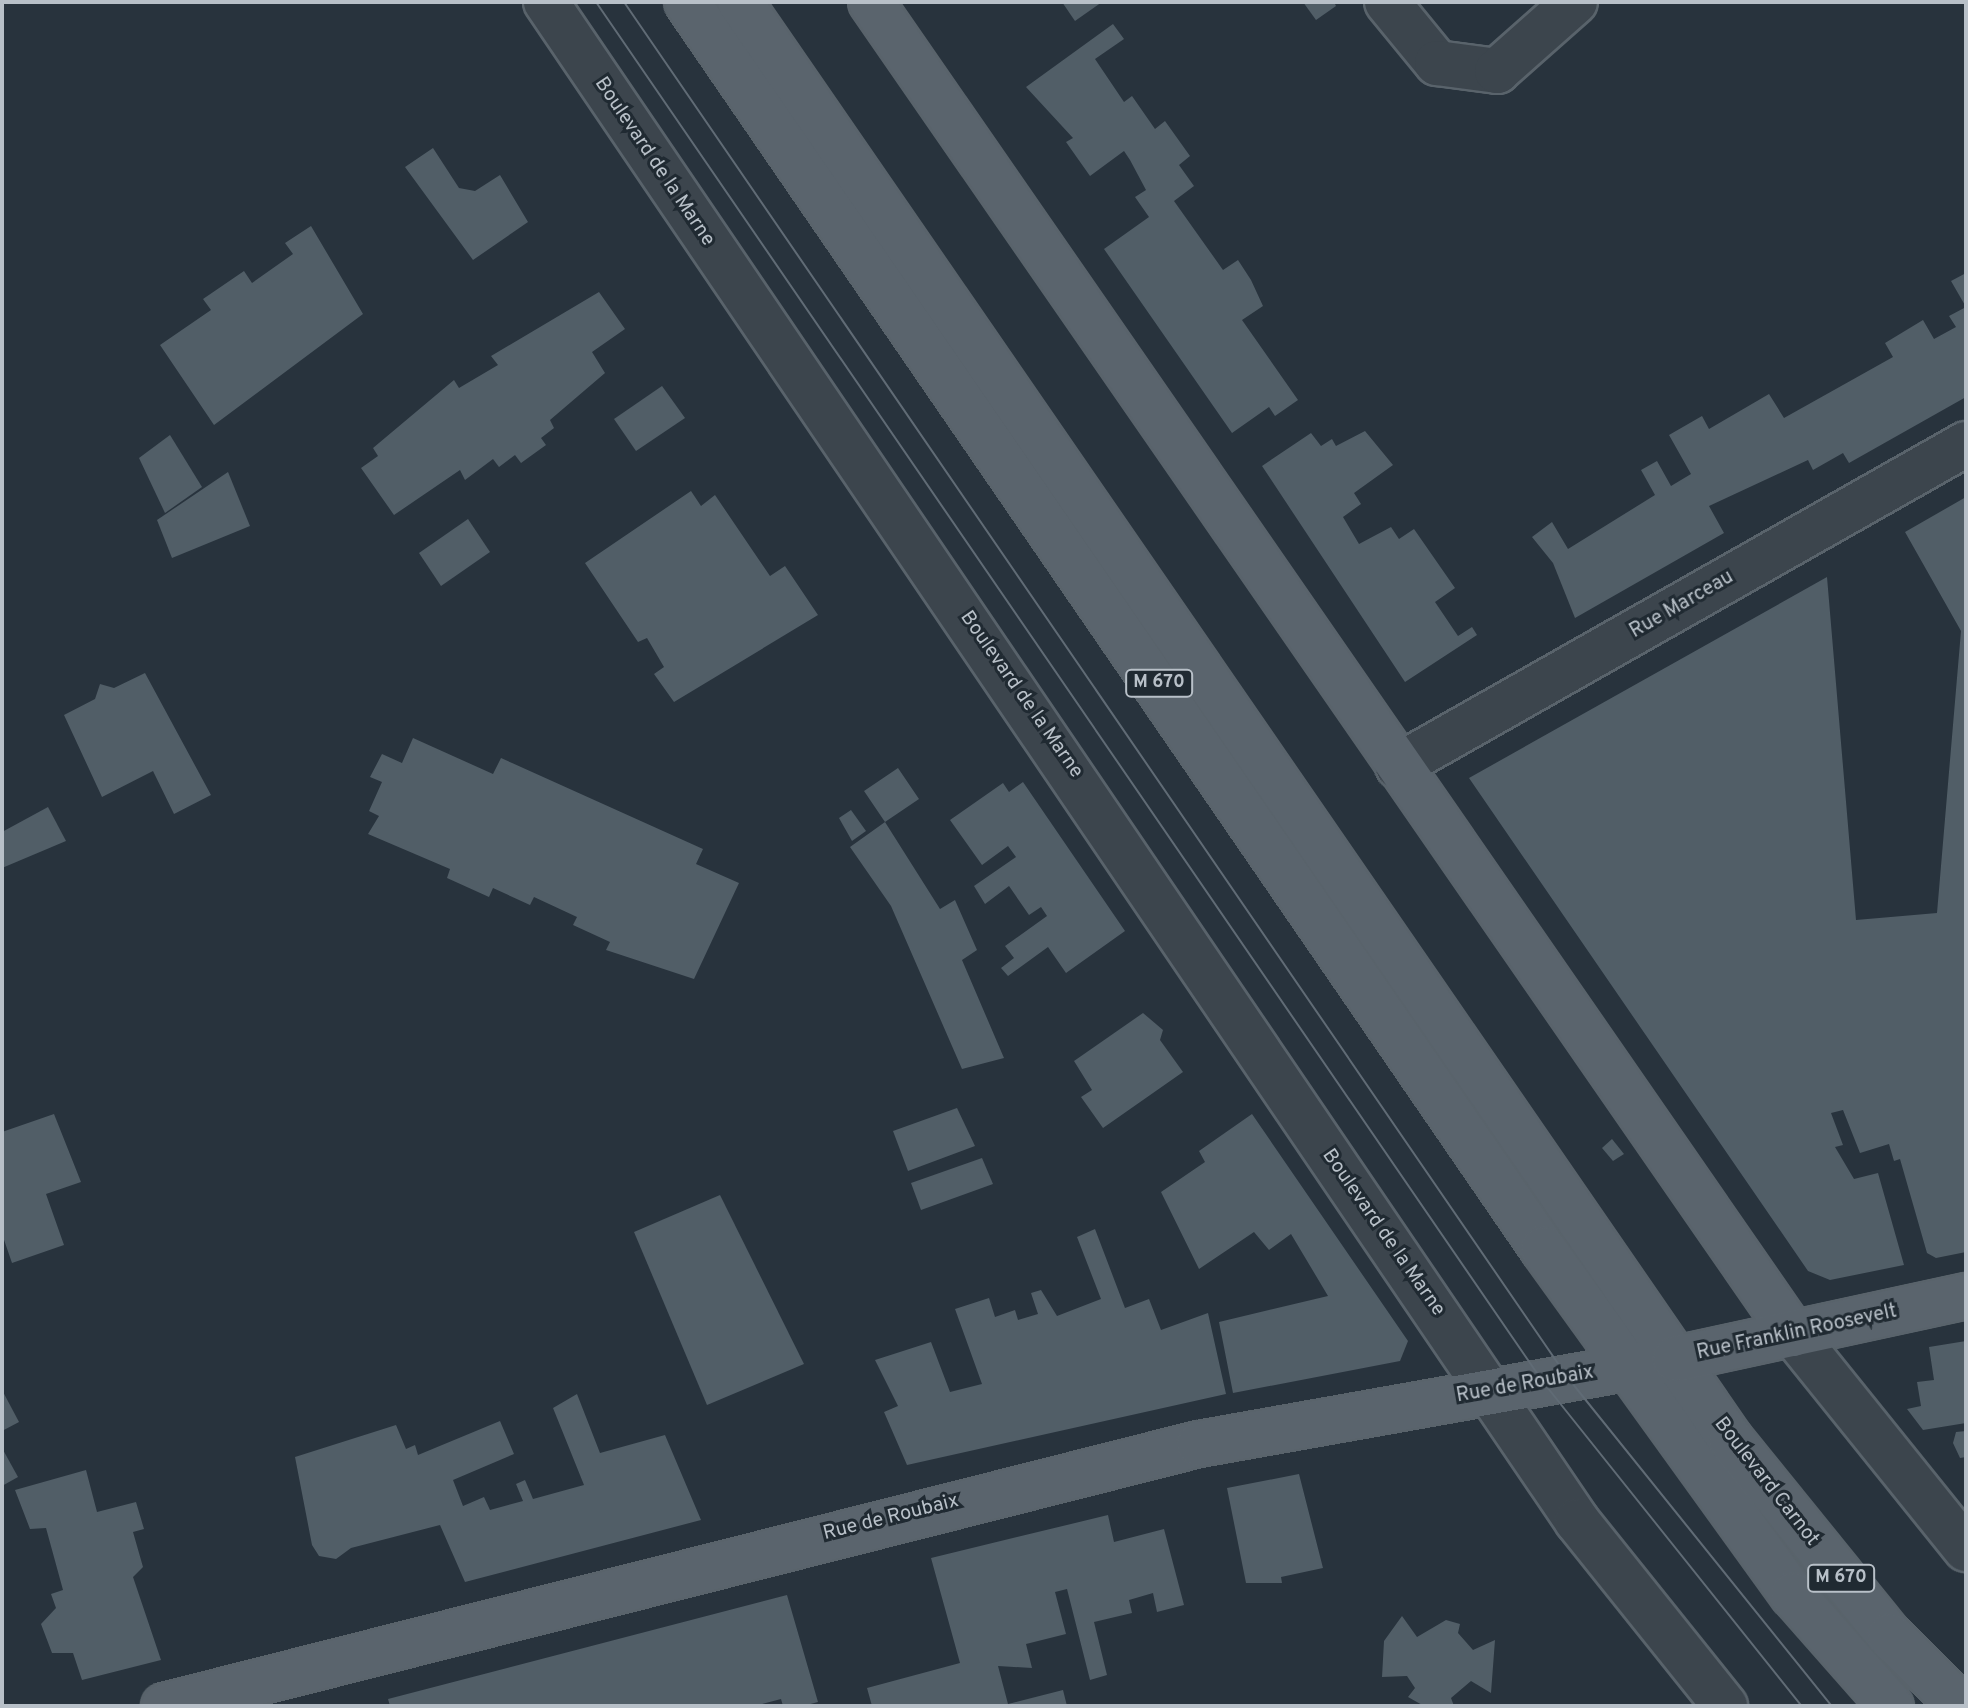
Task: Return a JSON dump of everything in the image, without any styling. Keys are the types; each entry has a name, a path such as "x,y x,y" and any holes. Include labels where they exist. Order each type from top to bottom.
{"main road":[{"name":"M 670","path":"687,2 1627,1367 1793,1595 1891,1706"},
{"name":"M 670","path":"740,2 1675,1359"},
{"path":"871,2 1793,1334"},
{"name":"Rue Franklin Roosevelt","path":"1627,1367 1966,1296"},
{"name":"Boulevard Carnot","path":"1675,1359 1850,1590 1961,1706"},
{"name":"Rue de Roubaix","path":"164,1706 246,1696 1049,1478 1354,1413 1627,1367"}],"street":[{"name":"Boulevard de la Marne","path":"546,2 1492,1392"},
{"path":"1387,2 1437,63 1497,71 1575,2"},
{"name":"Rue Marceau","path":"1398,766 1966,444"},
{"path":"1793,1334 1966,1549"},
{"path":"1492,1392 1598,1549 1725,1706"}],"building":[{"path":"1062,2 1102,2 1075,21"},
{"path":"1303,2 1334,2 1336,6 1316,20"},
{"path":"1113,24 1124,39 1095,59 1124,102 1132,96 1155,129 1165,121 1190,156 1179,165 1194,186 1174,201 1223,270 1238,260 1251,280 1263,306 1242,320 1298,400 1275,416 1269,407 1232,433 1104,249 1149,217 1135,197 1146,190 1130,160 1124,151 1090,176 1066,142 1073,138 1026,87"},
{"path":"433,148 459,188 475,191 500,175 528,222 473,260 405,167"},
{"path":"311,226 363,314 214,425 160,345 211,310 203,299 244,271 252,283 293,254 285,243"},
{"path":"1966,273 1966,307 1951,281"},
{"path":"599,292 625,329 592,352 605,373 550,420 554,428 541,438 546,445 521,463 515,455 499,467 493,459 465,480 460,470 394,515 361,468 378,456 373,448 454,380 459,388 498,365 491,356"},
{"path":"1966,307 1966,397 1849,463 1843,453 1813,470 1808,460 1709,506 1724,533 1575,618 1553,563 1532,537 1552,522 1568,549 1655,495 1641,470 1657,461 1671,486 1691,474 1669,435 1702,416 1709,429 1769,394 1784,418 1893,357 1885,343 1923,320 1934,339 1956,327 1949,316"},
{"path":"662,386 685,418 636,451 614,419"},
{"path":"1365,431 1393,465 1354,493 1361,504 1343,517 1359,544 1391,527 1399,539 1414,529 1455,588 1435,602 1458,636 1472,627 1477,635 1405,682 1262,466 1311,433 1321,446 1332,439 1336,446"},
{"path":"170,435 202,487 165,513 139,458"},
{"path":"228,472 250,526 172,558 157,520"},
{"path":"691,491 701,506 715,495 770,576 785,566 818,615 674,702 654,674 664,667 647,638 638,642 585,563"},
{"path":"1966,497 1966,1252 1936,1258 1927,1253 1900,1159 1894,1161 1889,1144 1860,1153 1843,1110 1831,1113 1843,1145 1835,1147 1854,1179 1878,1173 1904,1265 1830,1280 1808,1271 1469,778 1827,577 1856,920 1937,913 1961,631 1905,532"},
{"path":"468,519 490,552 441,586 419,553"},
{"path":"145,673 211,795 174,814 153,771 102,797 64,715 95,699 100,684 114,688"},
{"path":"413,738 493,774 501,758 703,849 696,864 739,883 694,979 606,950 610,942 573,925 577,917 534,897 530,905 493,888 489,897 447,878 450,869 368,834 379,816 369,811 382,782 370,777 382,754 402,763"},
{"path":"898,768 919,799 885,822 864,791"},
{"path":"1023,782 1125,931 1066,973 1048,947 1008,976 1001,968 1014,958 1005,946 1047,916 1041,907 1029,915 1009,886 985,904 974,886 1016,857 1008,846 982,865 950,820 1003,783 1009,792"},
{"path":"48,807 66,841 2,868 2,832"},
{"path":"851,810 866,831 852,841 839,818"},
{"path":"885,822 940,909 955,900 977,950 962,960 1004,1058 962,1069 891,906 850,847"},
{"path":"1143,1013 1163,1030 1160,1040 1183,1072 1103,1128 1081,1097 1092,1090 1074,1061"},
{"path":"957,1108 975,1146 908,1171 893,1131"},
{"path":"54,1114 81,1182 46,1194 64,1245 12,1263 2,1234 2,1132"},
{"path":"1252,1114 1408,1341 1400,1361 1233,1393 1219,1322 1328,1296 1291,1234 1269,1250 1254,1232 1199,1269 1161,1192 1205,1162 1199,1151"},
{"path":"1612,1139 1624,1154 1613,1161 1602,1148"},
{"path":"982,1158 993,1184 921,1210 911,1183"},
{"path":"720,1195 804,1364 707,1405 634,1232"},
{"path":"1095,1229 1125,1308 1149,1299 1161,1330 1208,1313 1226,1394 907,1465 884,1412 898,1406 875,1360 931,1342 950,1392 982,1384 955,1309 989,1298 995,1317 1015,1310 1018,1320 1038,1314 1031,1293 1041,1290 1057,1316 1101,1299 1077,1237"},
{"path":"1966,1341 1966,1423 1923,1430 1907,1409 1921,1406 1917,1382 1934,1380 1929,1347"},
{"path":"2,1390 19,1422 2,1431"},
{"path":"577,1394 600,1453 665,1435 701,1520 465,1582 440,1525 351,1548 336,1559 319,1556 312,1545 295,1457 396,1425 406,1449 415,1445 418,1455 500,1421 514,1454 453,1480 463,1506 484,1497 490,1510 523,1501 516,1484 525,1480 533,1499 584,1485 553,1408"},
{"path":"1966,1431 1966,1457 1960,1458 1953,1443 1956,1432"},
{"path":"2,1448 18,1477 2,1486"},
{"path":"86,1470 97,1512 136,1502 144,1529 133,1532 143,1567 133,1577 161,1660 82,1680 73,1653 52,1653 41,1624 56,1608 51,1594 63,1590 46,1528 30,1529 15,1490"},
{"path":"1299,1474 1323,1568 1281,1577 1282,1583 1246,1583 1227,1488"},
{"path":"1108,1515 1114,1542 1164,1529 1184,1605 1157,1612 1153,1593 1129,1600 1132,1613 1094,1622 1107,1675 1090,1680 1067,1589 1055,1592 1066,1634 1026,1644 1032,1668 998,1666 1008,1704 1063,1690 1067,1706 872,1706 867,1688 960,1663 931,1558"},
{"path":"787,1595 818,1702 803,1706 783,1706 781,1699 755,1706 390,1706 388,1699"},
{"path":"1402,1616 1417,1637 1446,1620 1460,1624 1458,1633 1473,1650 1495,1640 1491,1693 1471,1681 1451,1698 1454,1706 1424,1706 1408,1697 1415,1688 1407,1676 1382,1677 1384,1641"}],"tram line":[{"path":"596,2 1543,1382 1802,1706"},
{"path":"624,2 1568,1378 1832,1706"}]}
